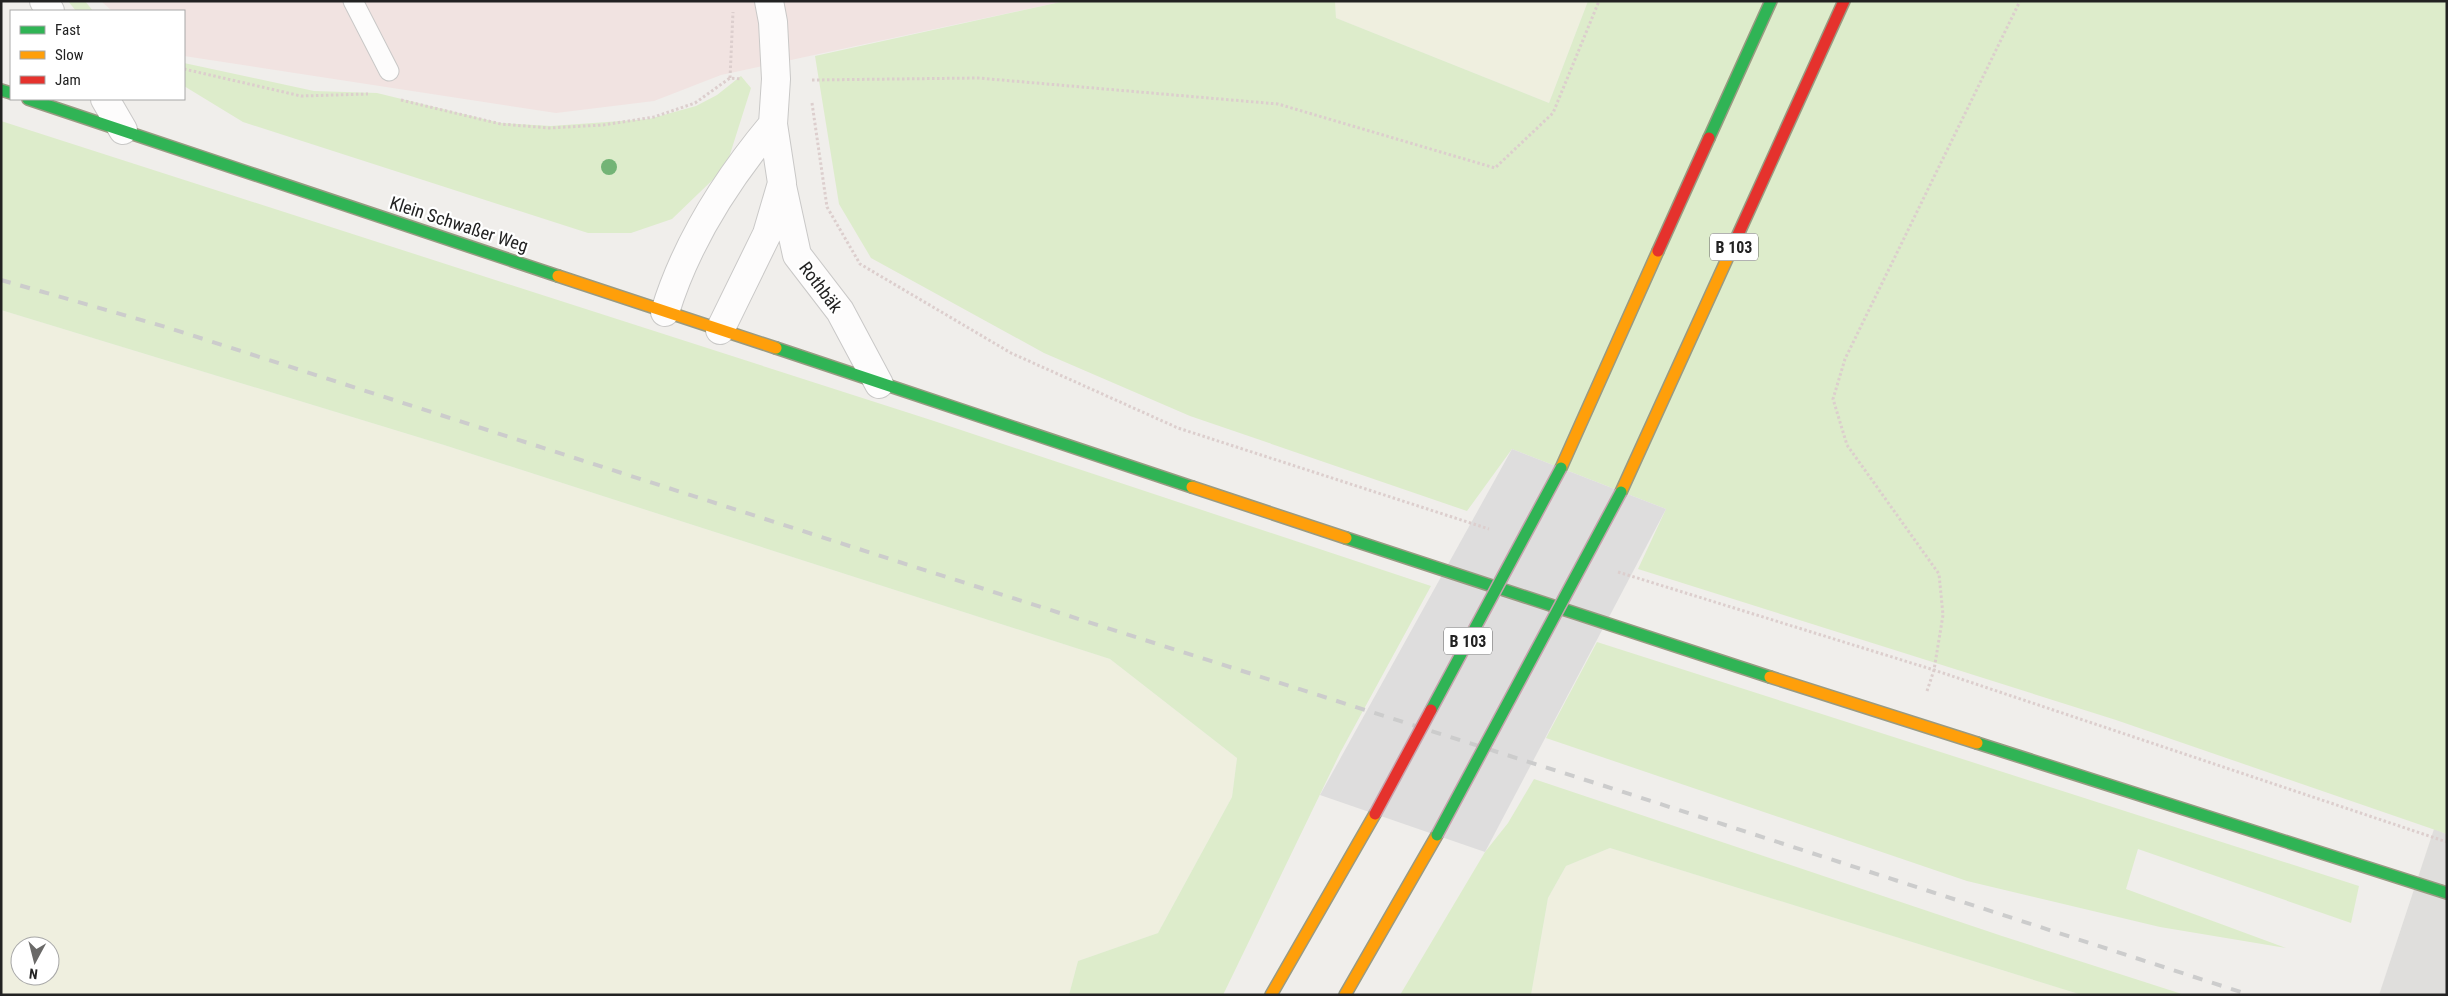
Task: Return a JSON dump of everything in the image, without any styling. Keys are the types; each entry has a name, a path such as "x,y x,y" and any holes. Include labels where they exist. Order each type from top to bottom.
{"main road":[{"name":"B 103","path":"1271,995 1375,814 1561,468 1771,1"},
{"name":"B 103","path":"1345,995 1437,835 1621,492 1844,1"},
{"name":"Klein Schwaßer Weg","path":"31,100 879,384 1916,725 2447,893"}],"street":[{"name":"Rothbäk","path":"769,1 773,22 776,79 772,124 797,255 840,311 879,384"},
{"path":"106,100 123,130"},
{"path":"665,312 676,278 706,221 747,155 772,124"},
{"name":"Rothbäk","path":"720,330 766,234 782,183"}],"lane":[{"path":"353,1 389,71"}],"path":[{"path":"809,80 978,78 1278,104 1495,168 1553,113 1599,1"},
{"path":"1916,725 1934,670 1943,616 1939,574 1847,445 1833,399 1845,359 2020,1"},
{"path":"396,99 501,124 549,128 603,125 654,117 695,103 730,78 733,11"},
{"path":"185,69 301,96 376,94"}],"shaded area":[{"path":"101,1 1065,1 721,75 654,101 556,113 185,56 185,10 111,10"},
{"path":"2434,829 2447,834 2447,995 2379,995"}],"green space":[{"path":"68,1 85,1 92,10 75,10"},
{"path":"1065,1 1335,1 1336,18 1549,103 1588,1 2447,1 2447,834 2116,720 1638,569 1666,509 1512,449 1467,511 1190,416 1044,353 871,258 839,204 815,56"},
{"path":"1335,1 1588,1 1549,103 1336,18"},
{"path":"185,63 314,91 377,93 500,123 551,126 649,119 696,106 717,95 741,76 751,88 726,167 672,219 631,233 588,233 243,122 185,87"},
{"path":"1,121 934,421 1431,586 1340,753 1223,995 1069,995 1078,961 1158,933 1232,797 1237,758 1110,659 444,445 1,310"},
{"path":"1,310 444,445 1110,659 1237,758 1232,797 1158,933 1078,961 1069,995 1,995"},
{"path":"1597,642 2359,886 2351,923 2138,849 2126,889 2286,948 2160,927 1967,881 1546,738"},
{"path":"1534,779 2002,936 2185,995 2082,995 1610,848 1566,866 1548,898 1531,995 1400,995 1485,852 1508,823"},
{"path":"1610,848 2082,995 1531,995 1548,898 1566,866"}],"pier":[{"path":"1512,449 1666,509 1485,852 1320,795"}],"railway":[{"path":"1,280 166,327 1614,789 2250,995"}],"traffic: fast":[{"path":"1709,138 1771,1"},
{"path":"1,90 10,93"},
{"path":"31,100 558,276"},
{"path":"776,348 1192,487"},
{"path":"1431,710 1561,468"},
{"path":"1437,835 1621,492"},
{"path":"1346,538 1770,677"},
{"path":"1977,743 2447,893"}],"traffic: slow":[{"path":"1621,492 1732,248"},
{"path":"1561,468 1658,251"},
{"path":"558,276 776,348"},
{"path":"1192,487 1346,538"},
{"path":"1770,677 1977,743"},
{"path":"1271,995 1375,814"},
{"path":"1345,995 1437,835"}],"traffic: jam":[{"path":"1732,248 1844,1"},
{"path":"1658,251 1709,138"},
{"path":"1375,814 1431,710"}]}
